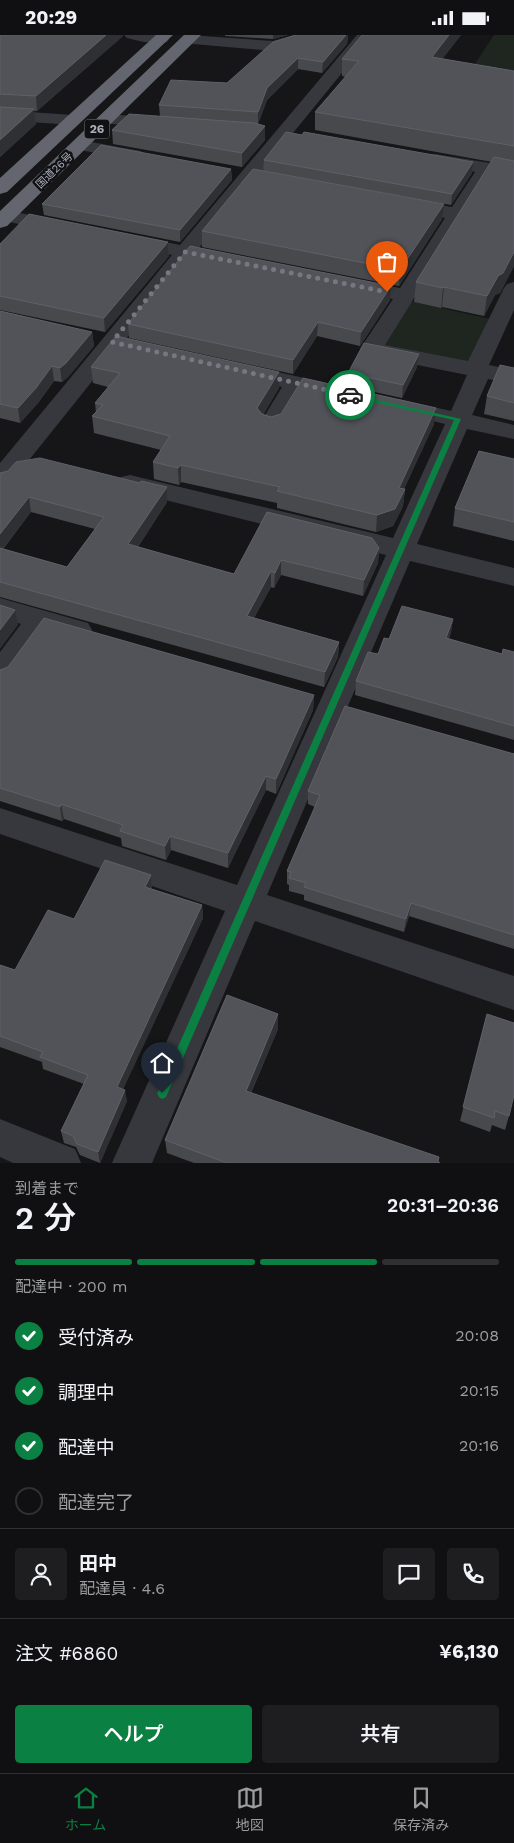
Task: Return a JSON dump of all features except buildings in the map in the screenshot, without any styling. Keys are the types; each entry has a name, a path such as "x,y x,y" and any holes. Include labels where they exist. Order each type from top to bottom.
{"highway":[{"name":"国道26号","path":"0,188 163,37"},
{"name":"国道26号","path":"3,219 191,37"}],"street":[{"path":"132,35 163,37"},
{"path":"191,37 274,46 305,37 321,35"},
{"path":"0,479 10,453 112,342 358,37"},
{"path":"0,115 73,120"},
{"path":"107,119 176,124"},
{"path":"80,145 154,159"},
{"path":"418,156 514,173"},
{"path":"486,168 371,349 514,377"},
{"path":"389,202 456,214"},
{"path":"3,219 82,231"},
{"path":"110,237 242,263"},
{"path":"338,282 406,295"},
{"path":"132,1163 335,703 514,287"},
{"path":"218,365 353,396"},
{"path":"271,425 296,383"},
{"path":"382,402 514,432"},
{"path":"10,453 48,463"},
{"path":"106,477 514,577"},
{"path":"0,608 106,638"},
{"path":"0,673 40,619"},
{"path":"0,821 247,902 514,993"},
{"path":"0,1138 61,1163"}],"shaded area":[{"path":"494,35 514,35 514,77 470,71"},
{"path":"410,301 490,319 467,366 380,348"}],"way so far":[{"path":"350,395 112,342 185,252 387,292"}],"route":[{"path":"162,1093 458,419 350,395"}]}
